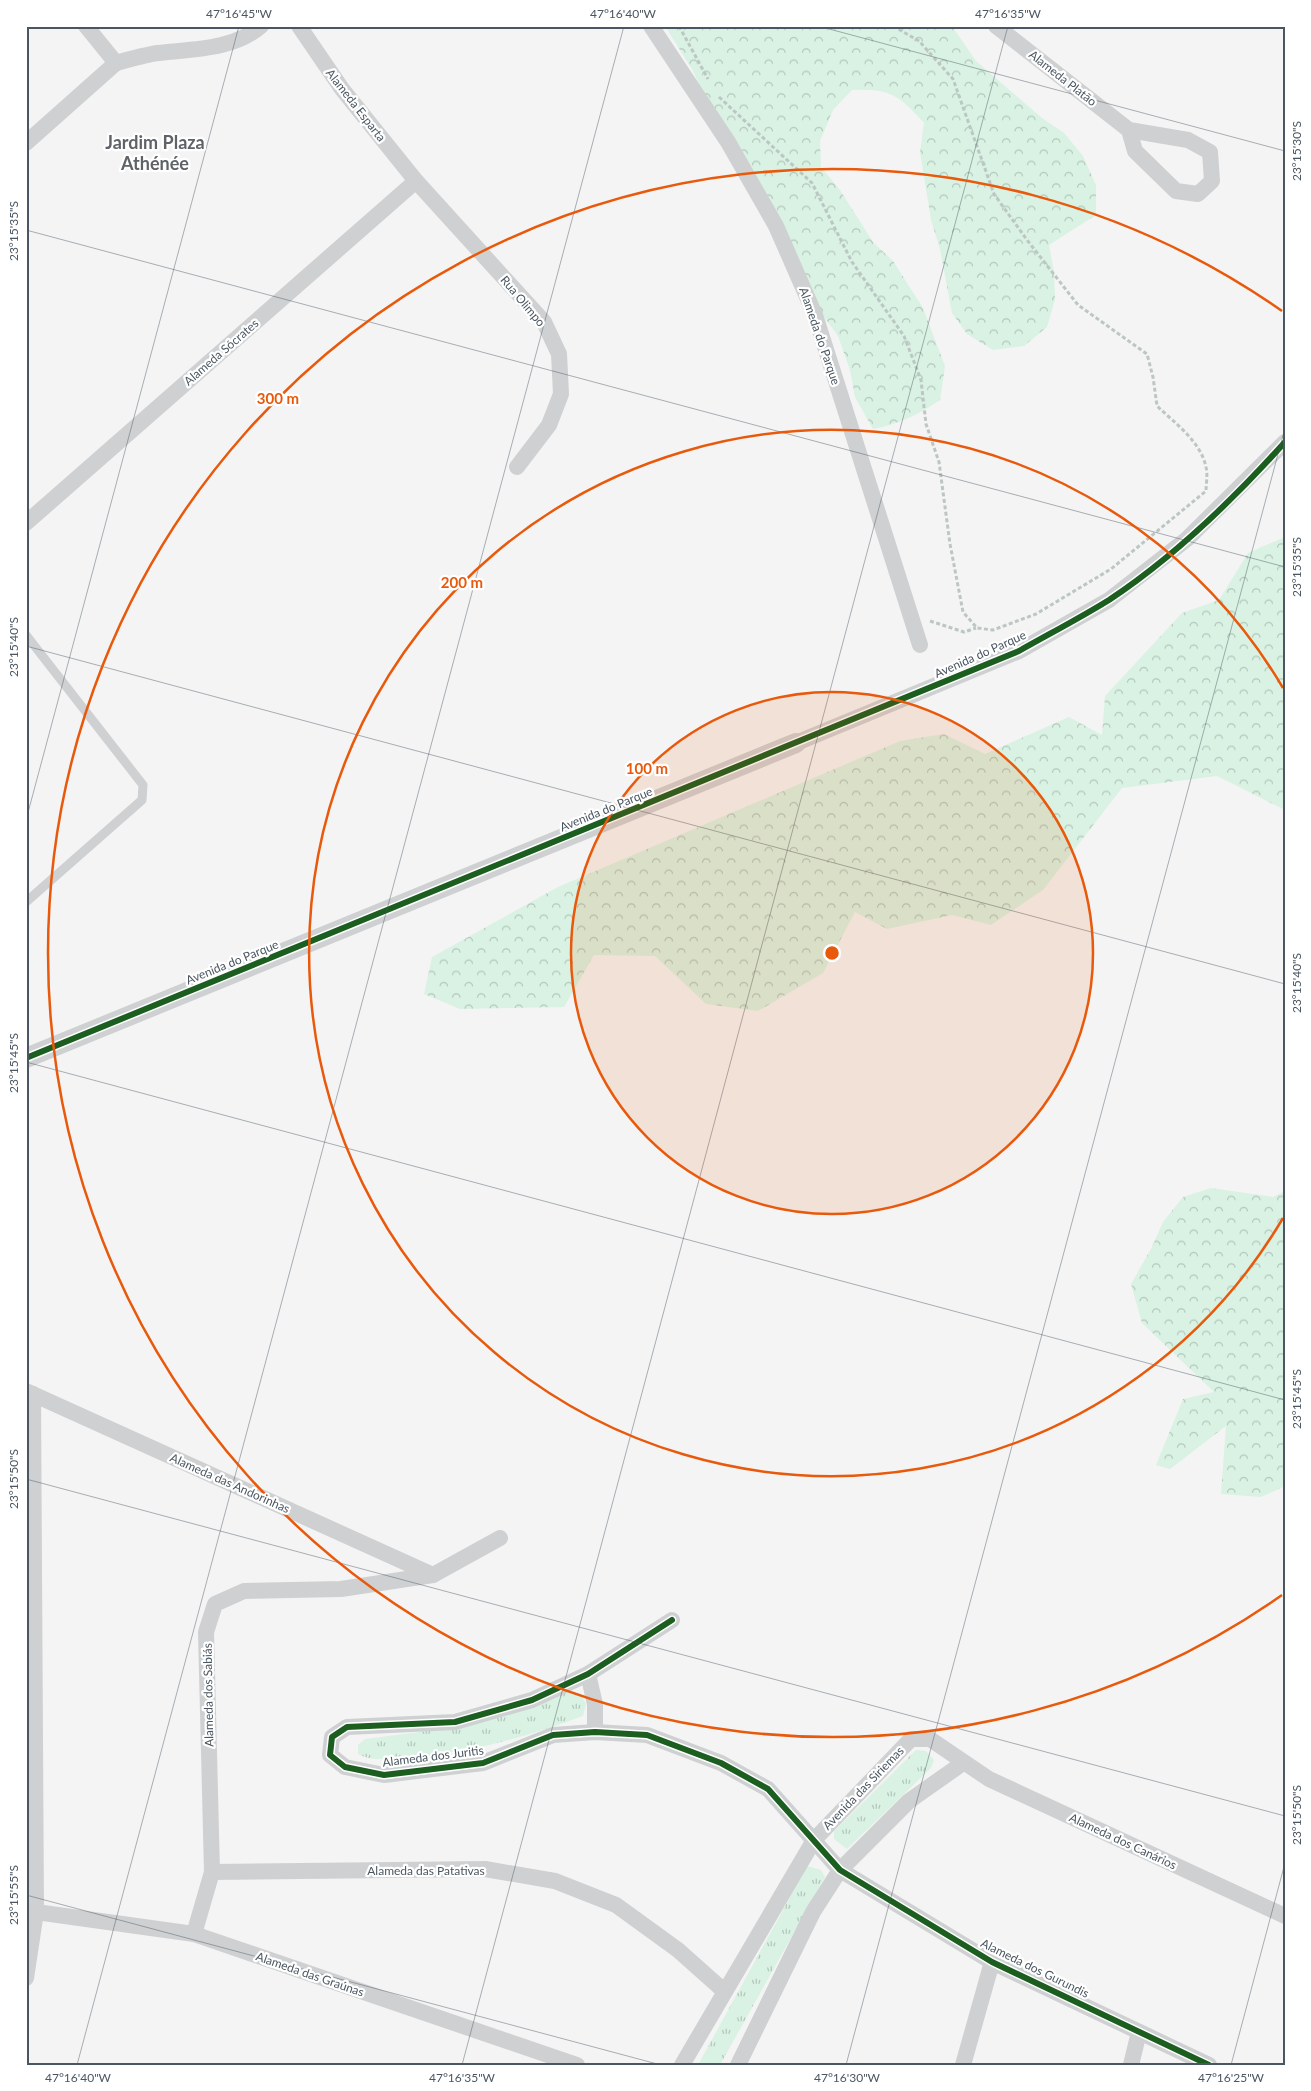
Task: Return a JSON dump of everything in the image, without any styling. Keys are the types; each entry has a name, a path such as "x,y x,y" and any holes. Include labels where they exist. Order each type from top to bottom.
{"street":[{"path":"86,26 116,62"},
{"path":"26,143 116,62 156,54 210,49 255,32 261,26"},
{"name":"Alameda Esparta","path":"299,26 342,89 416,181"},
{"name":"Alameda do Parque","path":"651,26 728,142 776,226 815,315 920,645"},
{"name":"Alameda Platão","path":"996,26 1129,130"},
{"path":"1129,130 1188,140 1210,152 1212,182 1198,194 1176,191 1135,151 1129,130"},
{"name":"Rua Olimpo","path":"416,181 544,322 559,354 561,394 549,425 517,467"},
{"name":"Alameda Sócrates","path":"26,523 416,181"},
{"name":"Avenida do Parque","path":"26,1058 1019,651 1109,600 1188,539 1285,442"},
{"path":"26,1978 36,1912 30,1392"},
{"name":"Alameda das Andorinhas","path":"30,1392 433,1575"},
{"name":"Alameda dos Sabiás","path":"194,1934 212,1872 206,1632 215,1604 244,1591 342,1589 433,1575 500,1538"},
{"path":"595,1732 595,1704 588,1674 672,1620"},
{"name":"Alameda dos Juritis","path":"588,1674 532,1700 455,1722 347,1727 332,1737 330,1756 345,1767 384,1775 483,1763 553,1735 595,1732 648,1735 721,1762 768,1789 814,1840"},
{"name":"Avenida das Siriemas","path":"682,2065 814,1840 911,1739 930,1739 963,1763"},
{"path":"738,2065 813,1912 840,1870 908,1801 963,1763"},
{"name":"Alameda dos Canários","path":"963,1763 989,1778 1285,1916"},
{"name":"Alameda dos Gurundis","path":"814,1840 840,1870 992,1962 1209,2065"},
{"name":"Alameda das Patativas","path":"212,1872 485,1869 555,1881 616,1905 678,1950 724,1991"},
{"name":"Alameda das Graúnas","path":"36,1912 194,1934 577,2065"},
{"path":"963,2065 992,1962"},
{"path":"1131,2065 1139,2032"}],"lane":[{"path":"26,636 143,785 142,800 26,902"}],"path":[{"path":"679,26 712,87"},
{"path":"893,26 919,40 953,79 994,194 1078,305 1147,354 1153,377 1157,406 1175,422 1200,450 1207,469 1206,491 1111,569 1036,614 993,630 977,628 964,632 911,614"},
{"path":"717,95 812,183 852,262 904,336 921,380 926,424 938,462 950,544 963,612 977,628"}],"green space":[{"path":"665,26 952,26 976,61 1042,118 1064,133 1083,156 1096,185 1096,215 1049,245 1054,272 1055,299 1047,327 1024,346 993,350 967,334 952,313 940,249 931,220 920,152 924,123 908,106 893,95 876,90 852,90 833,110 820,141 821,167 840,190 873,242 893,261 923,308 945,366 940,400 908,418 873,429 855,397 850,370 838,336 822,314 717,125 693,71"},
{"path":"1285,537 1285,810 1217,776 1122,788 1043,890 991,925 952,915 887,929 855,912 823,973 758,1011 706,1004 655,956 594,955 564,1007 460,1009 424,994 432,957 558,887 900,741 944,734 985,754 1069,717 1102,735 1105,696 1182,613 1219,600 1248,553"},
{"path":"1211,1188 1273,1197 1285,1191 1285,1486 1261,1497 1221,1494 1226,1426 1170,1469 1156,1465 1183,1399 1214,1392 1142,1323 1131,1284 1151,1249 1163,1222 1183,1197"},
{"path":"568,1691 581,1694 586,1704 583,1716 517,1738 472,1749 426,1755 380,1759 358,1754 358,1745 365,1739 466,1726"},
{"path":"916,1750 926,1751 934,1760 931,1768 847,1849 834,1839 834,1831"},
{"path":"807,1866 821,1870 825,1877 720,2065 698,2065"}],"cycle path":[{"path":"26,1058 1019,651 1109,600 1157,565 1224,506 1285,442"},
{"path":"672,1620 588,1674 532,1700 455,1722 347,1727 332,1737 330,1755 345,1767 384,1775 483,1763 553,1735 595,1732 647,1735 721,1763 768,1789 840,1870 992,1962 1209,2065"}],"district":[{"name":"Jardim Plaza Athénée","path":"155,152"}]}
